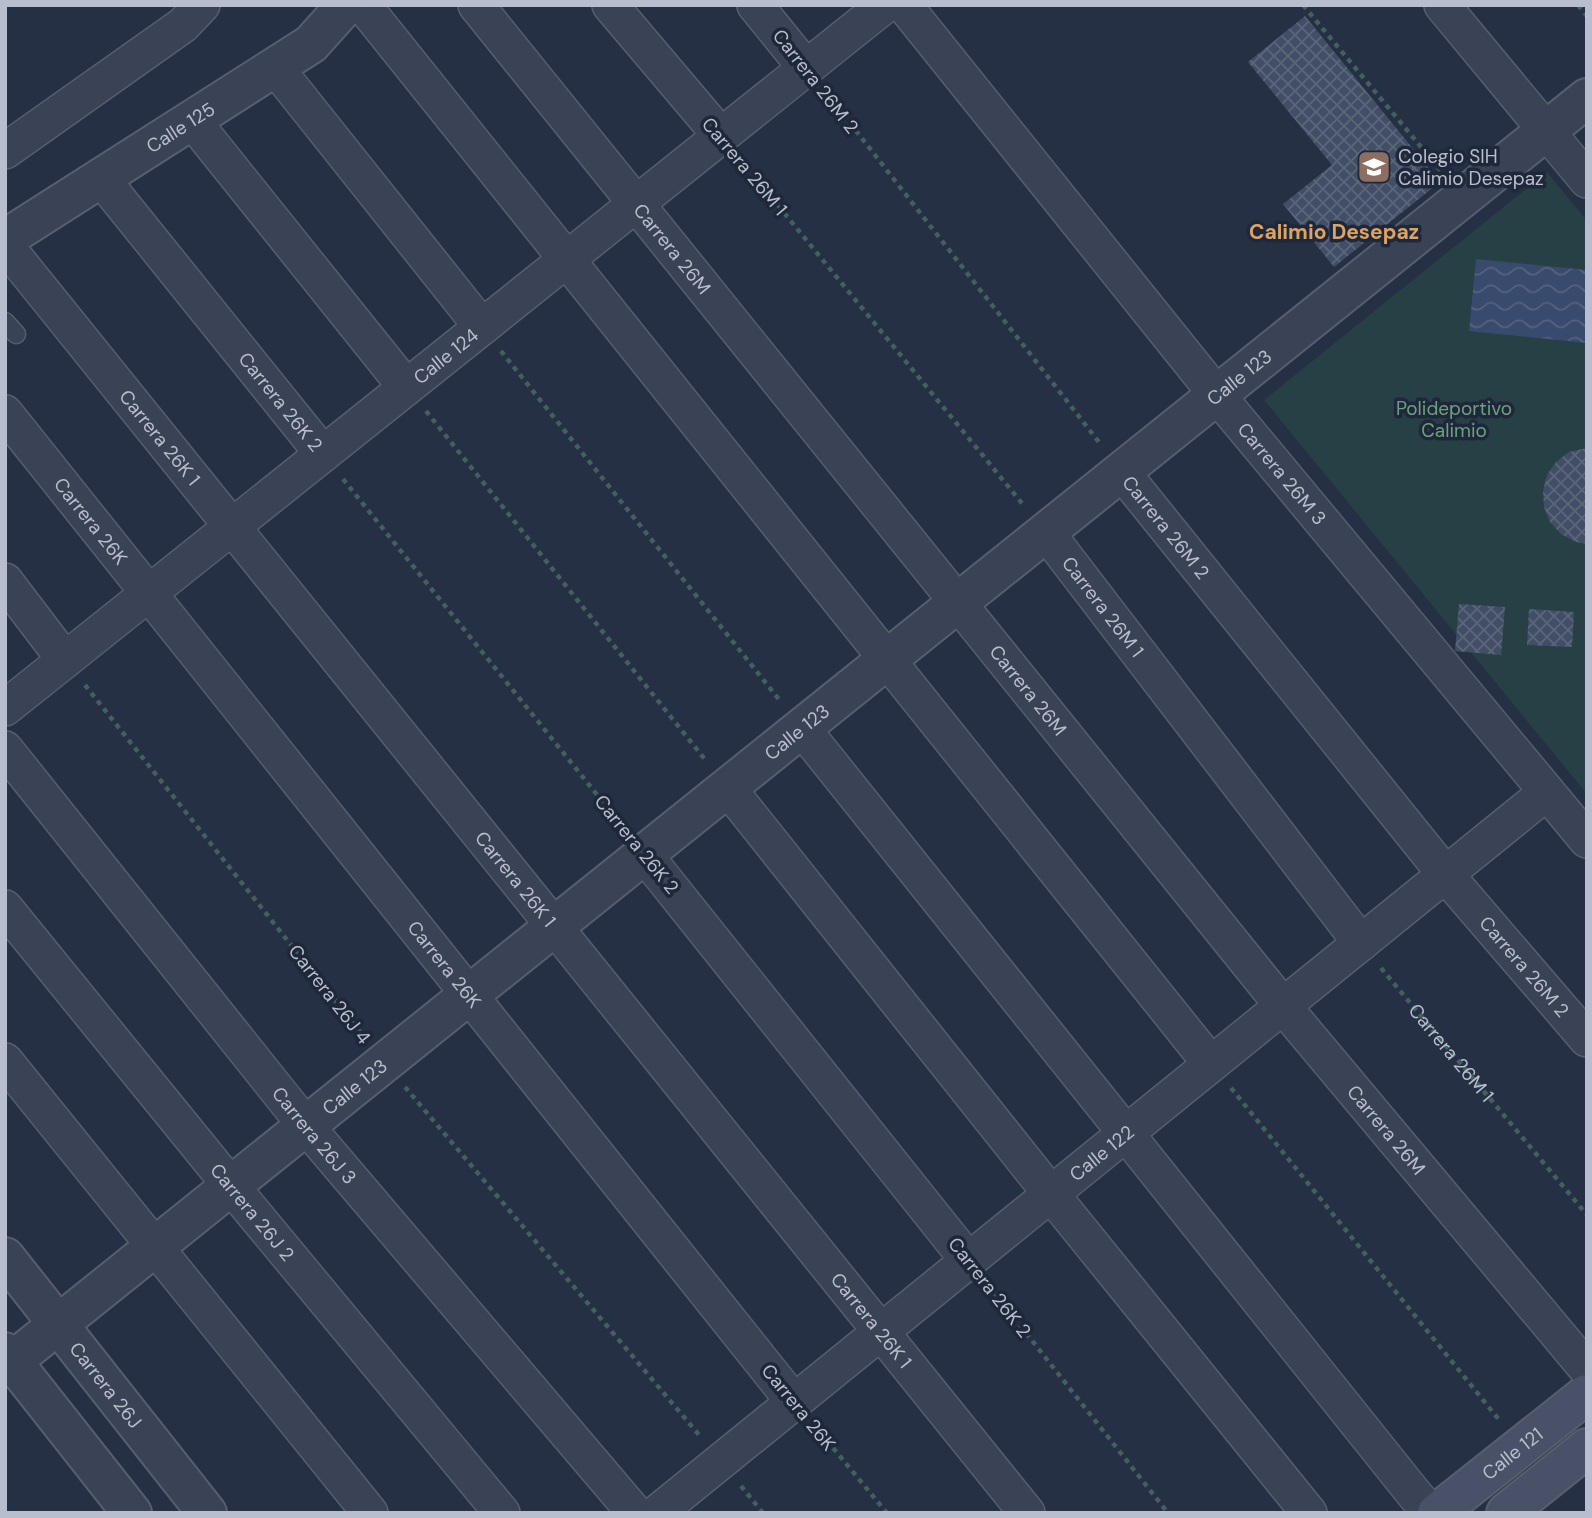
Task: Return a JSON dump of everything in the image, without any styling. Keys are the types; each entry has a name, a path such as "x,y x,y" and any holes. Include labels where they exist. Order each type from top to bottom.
{"main road":[{"name":"Calle 121","path":"1437,1513 1587,1394"},
{"path":"1506,1513 1587,1448"}],"street":[{"path":"5,151 183,25 202,5"},
{"name":"Calle 125","path":"5,239 311,44 346,5"},
{"path":"363,5 1211,1064"},
{"name":"Carrera 26M","path":"476,5 1283,1006 1587,1369"},
{"name":"Carrera 26M 1","path":"610,5 721,136"},
{"name":"Carrera 26M 2","path":"755,5 806,68"},
{"name":"Calle 124","path":"5,708 885,5"},
{"name":"Carrera 26M 3","path":"904,5 1217,395 1587,840"},
{"path":"1442,5 1587,180"},
{"path":"275,67 482,327"},
{"name":"Calle 123","path":"7,1360 114,1280 1587,98"},
{"path":"192,120 407,387"},
{"name":"Carrera 26K 2","path":"102,178 323,454"},
{"name":"Carrera 26K 1","path":"5,245 1027,1513"},
{"name":"Carrera 26K","path":"5,413 794,1402"},
{"name":"Carrera 26M 2","path":"1121,471 1446,874 1587,1040"},
{"name":"Carrera 26M 1","path":"1046,532 1361,943"},
{"path":"5,581 65,660"},
{"path":"802,727 1431,1513"},
{"name":"Carrera 26J 3","path":"5,749 306,1126 635,1513"},
{"path":"727,787 1309,1513"},
{"name":"Calle 122","path":"657,1513 1547,792"},
{"name":"Carrera 26K 2","path":"644,853 968,1260"},
{"name":"Carrera 26J 2","path":"5,908 502,1513"},
{"path":"5,1061 369,1513"},
{"path":"11,1263 40,1286 54,1290 74,1292 95,1289 114,1280"},
{"name":"Carrera 26J","path":"11,1263 207,1513"},
{"path":"102,1382 96,1362 96,1320 103,1299 114,1280"},
{"path":"7,1360 57,1417 132,1513"},
{"path":"5,1404 38,1409 57,1417"}],"path":[{"path":"1303,5 1463,197"},
{"path":"1578,5 1587,16"},
{"name":"Carrera 26M 2","path":"806,68 1121,471"},
{"name":"Carrera 26M 1","path":"721,136 1046,532"},
{"path":"482,327 802,727"},
{"path":"407,387 727,787"},
{"name":"Carrera 26K 2","path":"323,454 644,853"},
{"name":"Carrera 26J 4","path":"65,660 384,1063 720,1461"},
{"name":"Carrera 26M 1","path":"1361,943 1587,1215"},
{"path":"1211,1064 1503,1425"},
{"name":"Carrera 26K 2","path":"968,1260 1168,1513"},
{"name":"Carrera 26K","path":"794,1402 887,1513"}],"green space":[{"name":"Polideportivo Calimio","path":"1547,172 1587,221 1587,794 1264,400"}],"water":[{"path":"1476,259 1587,270 1587,343 1469,331"}],"building":[{"path":"1305,16 1440,182 1334,267 1283,204 1332,165 1248,62"},
{"path":"1587,448 1587,544 1561,534 1550,522 1544,507 1543,491 1547,475 1556,462 1569,452"},
{"path":"1459,604 1505,607 1501,655 1455,651"},
{"path":"1529,609 1574,612 1572,647 1527,645"}],"place":[{"name":"Colegio SIH Calimio Desepaz","path":"1374,167"}],"district":[{"name":"Calimio Desepaz","path":"1334,232"}]}
